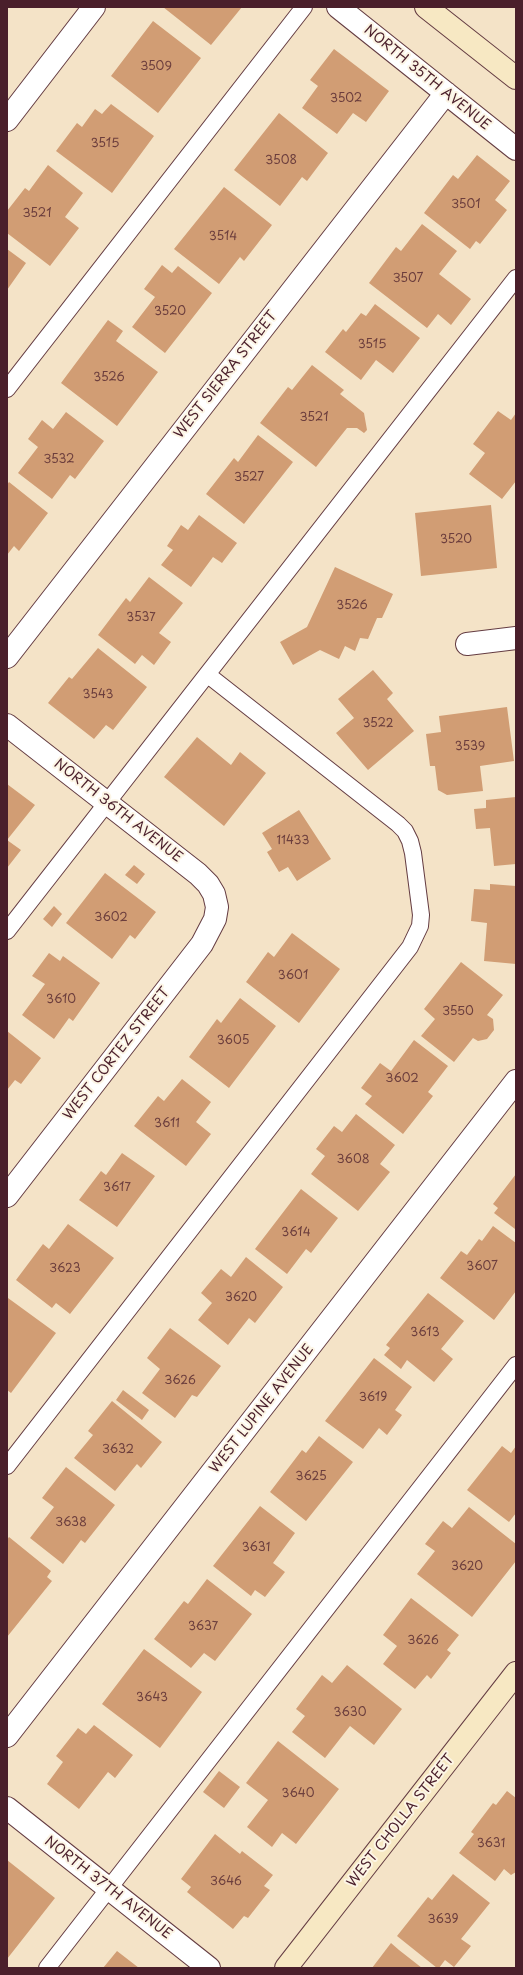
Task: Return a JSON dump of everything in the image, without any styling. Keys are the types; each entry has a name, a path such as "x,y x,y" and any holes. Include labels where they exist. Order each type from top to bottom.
{"street":[{"path":"7,120 94,7"},
{"name":"NORTH 35TH AVENUE","path":"338,7 516,149"},
{"path":"426,7 516,78"},
{"name":"WEST SIERRA STREET","path":"7,657 446,93"},
{"path":"467,644 516,638"},
{"name":"NORTH 36TH AVENUE","path":"7,725 198,874 208,884 214,894 217,907"},
{"name":"WEST CORTEZ STREET","path":"7,1196 202,944 215,919 217,907"},
{"name":"WEST LUPINE AVENUE","path":"7,1736 516,1081"},
{"name":"WEST CHOLLA STREET","path":"286,1968 516,1673"},
{"name":"NORTH 37TH AVENUE","path":"7,1808 209,1968"}],"lane":[{"path":"7,389 304,7"},
{"path":"7,931 208,676 516,278"},
{"path":"7,1466 405,954 416,938 420,926 421,915 413,853 410,841 405,831 208,676"},
{"path":"47,1968 516,1365"}],"building":[{"path":"163,7 242,7 211,45"},
{"path":"153,21 201,58 158,113 111,76"},
{"path":"334,49 389,91 366,122 353,113 337,134 302,108 318,86 310,80"},
{"path":"111,104 154,136 112,193 56,151 77,123 82,127 95,109 102,114"},
{"path":"279,113 328,153 307,181 302,177 280,206 234,170"},
{"path":"477,155 510,181 495,200 507,210 480,244 476,241 470,249 424,213 453,175 458,179"},
{"path":"48,165 83,193 65,217 79,228 50,266 7,233 7,211 25,188 29,191"},
{"path":"224,187 272,225 244,261 240,257 219,284 174,249"},
{"path":"422,224 457,251 439,274 471,299 451,325 438,314 427,328 369,283 396,247 401,251"},
{"path":"7,249 26,263 7,290"},
{"path":"162,265 172,273 178,266 212,293 165,353 132,327 155,297 144,289"},
{"path":"375,304 420,338 393,373 376,360 361,380 325,352 343,329 346,332 361,313 366,316"},
{"path":"108,320 123,331 116,341 158,372 117,426 61,383"},
{"path":"312,365 344,390 340,394 364,413 367,430 364,433 357,428 347,428 316,467 260,423 288,387 292,390"},
{"path":"498,411 511,420 516,413 516,481 502,499 469,474 485,453 473,444"},
{"path":"66,412 104,441 75,479 70,475 52,499 18,473 38,447 28,439 42,420 53,429"},
{"path":"258,435 293,462 244,524 206,494 234,458 238,462"},
{"path":"9,482 48,513 19,551 14,546 7,555 7,485"},
{"path":"491,505 497,568 421,576 415,513"},
{"path":"199,515 237,543 222,563 213,557 191,587 161,565 173,550 167,546 181,525 188,530"},
{"path":"335,567 393,594 382,618 377,618 368,639 360,638 355,651 345,646 339,659 320,650 293,665 280,642 307,627"},
{"path":"149,577 183,603 159,633 171,642 154,665 142,655 135,664 98,635 126,598 130,602"},
{"path":"98,648 147,687 113,730 106,725 94,739 48,703 69,677 72,679"},
{"path":"373,670 393,693 387,699 414,731 368,770 336,733 354,718 338,699"},
{"path":"507,707 514,761 480,766 483,791 447,795 438,790 435,766 430,766 426,734 441,732 439,716"},
{"path":"197,737 231,765 240,752 266,773 224,826 164,777"},
{"path":"7,784 35,805 7,840"},
{"path":"516,797 516,864 494,866 490,828 476,829 474,809 486,808 486,800"},
{"path":"299,810 331,859 297,881 288,867 279,872 267,852 272,849 262,833"},
{"path":"7,840 21,850 7,868"},
{"path":"134,865 145,874 137,884 125,875"},
{"path":"105,873 156,912 135,939 130,935 112,959 66,923"},
{"path":"490,884 516,886 516,964 484,961 487,923 471,921 474,889 490,890"},
{"path":"54,906 62,914 52,927 43,919"},
{"path":"292,933 340,969 299,1023 246,982 268,952 274,957"},
{"path":"49,953 60,961 63,956 100,983 73,1021 69,1018 54,1039 22,1015 45,984 32,976"},
{"path":"461,962 503,995 487,1015 493,1019 494,1030 487,1039 478,1041 473,1038 454,1062 421,1036 435,1019 424,1009"},
{"path":"240,998 276,1026 229,1088 189,1057 217,1019 221,1023"},
{"path":"7,1031 41,1058 21,1084 15,1080 7,1090"},
{"path":"414,1040 448,1066 428,1092 433,1096 403,1134 365,1104 372,1096 361,1088 380,1063 391,1071"},
{"path":"182,1079 211,1102 196,1122 211,1134 186,1166 134,1126 158,1096 164,1101"},
{"path":"356,1114 395,1145 380,1164 390,1172 358,1211 311,1174 325,1156 316,1149 334,1126 342,1132"},
{"path":"122,1153 155,1176 117,1227 79,1200 101,1171 106,1175"},
{"path":"516,1174 515,1229 494,1213 498,1208 493,1204"},
{"path":"301,1189 338,1218 311,1253 306,1249 287,1274 255,1249"},
{"path":"68,1224 114,1258 70,1314 56,1303 52,1308 16,1280 43,1244 49,1249"},
{"path":"493,1226 516,1243 516,1291 494,1320 440,1278 461,1251 467,1255 479,1239 482,1241"},
{"path":"246,1257 283,1287 255,1323 249,1318 228,1345 198,1320 212,1303 201,1293 221,1269 231,1277"},
{"path":"428,1293 464,1321 441,1349 453,1359 434,1382 407,1360 401,1369 384,1355 390,1348 386,1345"},
{"path":"8,1298 56,1333 11,1393 7,1390"},
{"path":"170,1328 221,1366 197,1397 192,1395 175,1418 142,1393 160,1369 147,1358"},
{"path":"374,1358 412,1387 395,1410 402,1415 387,1435 379,1428 363,1449 325,1421"},
{"path":"123,1390 149,1410 142,1420 116,1400"},
{"path":"112,1401 162,1442 141,1468 137,1464 115,1491 74,1458 93,1435 88,1431"},
{"path":"319,1436 353,1462 306,1521 270,1492 302,1450 306,1453"},
{"path":"502,1446 511,1453 516,1446 516,1513 509,1522 467,1490"},
{"path":"66,1467 115,1505 85,1543 81,1540 63,1564 30,1538 54,1507 42,1498"},
{"path":"260,1506 295,1533 273,1563 285,1572 265,1597 255,1590 251,1596 213,1566"},
{"path":"469,1507 516,1544 516,1561 472,1617 417,1574 435,1551 425,1544 443,1521 452,1528"},
{"path":"9,1537 51,1571 47,1577 52,1581 7,1637 7,1540"},
{"path":"207,1579 252,1614 215,1661 204,1653 191,1668 154,1639 184,1601 188,1604"},
{"path":"411,1598 459,1635 447,1650 451,1653 431,1679 427,1675 415,1689 383,1664 397,1646 383,1635"},
{"path":"144,1649 202,1692 160,1748 102,1704"},
{"path":"347,1665 402,1709 374,1745 350,1726 325,1758 292,1732 305,1716 296,1709 322,1675 332,1683"},
{"path":"94,1725 133,1755 115,1778 108,1772 79,1809 47,1784 63,1762 56,1756 78,1728 86,1734"},
{"path":"278,1741 339,1789 296,1844 282,1833 272,1847 247,1827 268,1800 246,1783"},
{"path":"219,1771 240,1787 224,1808 203,1792"},
{"path":"507,1791 516,1798 516,1872 511,1875 504,1869 495,1881 459,1853 474,1834 471,1832 493,1803 496,1805"},
{"path":"215,1834 240,1854 242,1851 273,1875 264,1886 270,1890 248,1918 244,1916 233,1929 187,1892 191,1887 181,1879"},
{"path":"7,1860 55,1898 7,1959"},
{"path":"453,1874 490,1903 461,1939 471,1946 454,1967 445,1960 439,1968 437,1968 397,1936 428,1897 432,1900"},
{"path":"391,1943 399,1950 422,1968 372,1968"},
{"path":"117,1951 139,1968 103,1968"}]}
